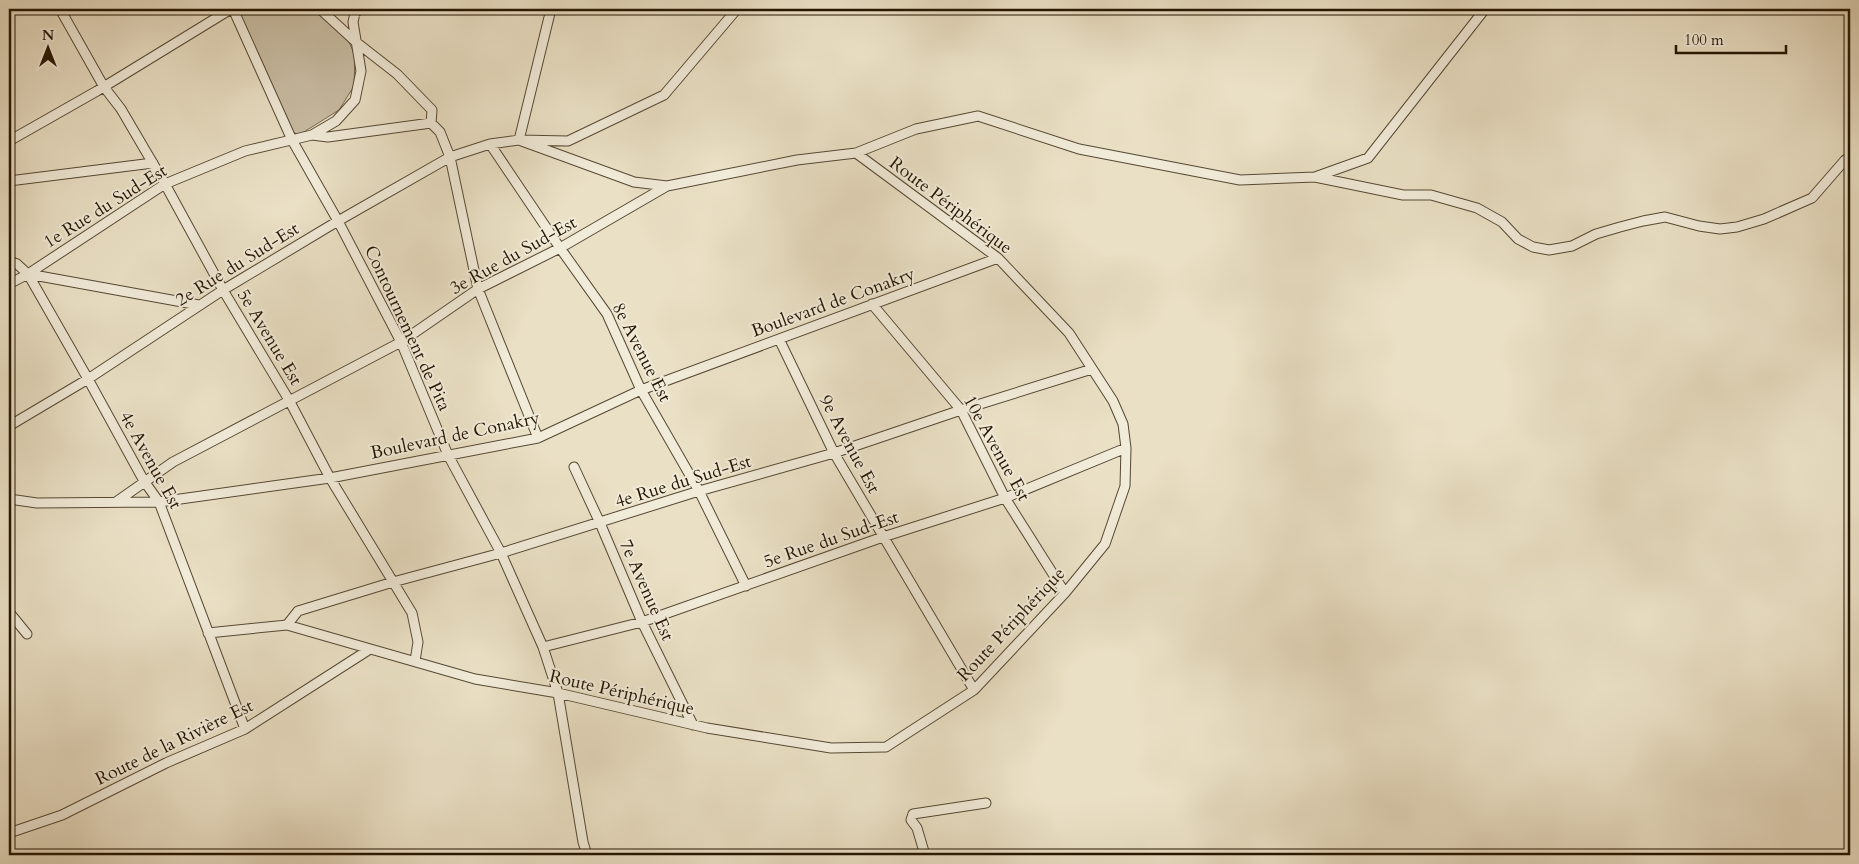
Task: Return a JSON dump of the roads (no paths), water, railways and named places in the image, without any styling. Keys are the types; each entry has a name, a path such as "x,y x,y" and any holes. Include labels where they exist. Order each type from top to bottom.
{"street":[{"name":"5e Avenue Est","path":"60,9 104,87 121,109 153,163 223,290 289,400 330,478 412,613 418,642 415,662"},
{"path":"9,141 104,87 232,9"},
{"name":"Contournement de Pita","path":"232,9 292,140 338,221 401,342 448,455 501,553 543,647 558,693 583,842 587,855"},
{"path":"320,9 356,42 396,74 432,110 431,122 440,132 450,157 478,289 538,438"},
{"name":"1e Rue du Sud-Est","path":"9,284 28,274 165,184 245,151 312,135 336,121 355,100 361,72 353,22 355,13 360,9"},
{"path":"551,9 519,140 634,182 667,186 797,160 856,153 916,129 978,116 1079,149 1240,180 1315,177 1403,195 1431,195 1469,205 1502,222 1518,239 1533,247 1549,250 1572,246 1596,234 1665,217 1699,226 1720,228 1737,227 1764,219 1812,198 1845,160 1850,157"},
{"name":"2e Rue du Sud-Est","path":"9,426 88,379 223,290 450,157 490,144 519,140 568,141 664,95 737,9"},
{"path":"1315,177 1368,158 1485,9"},
{"path":"312,135 328,137 431,122"},
{"name":"8e Avenue Est","path":"490,144 607,314 641,390 700,491 746,586"},
{"name":"Route Périphérique","path":"208,633 287,625 475,679 558,693 693,725 831,748 886,747 974,690 1065,593 1105,544 1125,486 1126,448 1123,424 1116,409 1069,333 998,258 856,153"},
{"path":"9,181 153,163"},
{"name":"3e Rue du Sud-Est","path":"116,502 173,462 401,342 478,289 560,248 667,186"},
{"name":"Boulevard de Conakry","path":"9,499 38,503 159,502 330,478 538,438 641,390 998,258"},
{"path":"9,261 17,264 28,274 199,305"},
{"name":"4e Avenue Est","path":"28,274 144,481 159,502 245,729"},
{"name":"10e Avenue Est","path":"872,304 960,410 1005,498 1065,593"},
{"name":"9e Avenue Est","path":"779,339 834,453 974,690"},
{"name":"4e Rue du Sud-Est","path":"287,625 298,611 393,582 501,553 700,491 834,453 960,410 1092,369"},
{"name":"5e Rue du Sud-Est","path":"543,647 642,622 883,537 1005,498 1126,448"},
{"name":"7e Avenue Est","path":"574,468 600,523 642,622 693,725"},
{"path":"9,612 27,634"},
{"name":"Route de la Rivière Est","path":"9,833 62,815 166,763 245,729 370,649"},
{"path":"925,855 917,828 911,820 913,814 986,803"}]}
